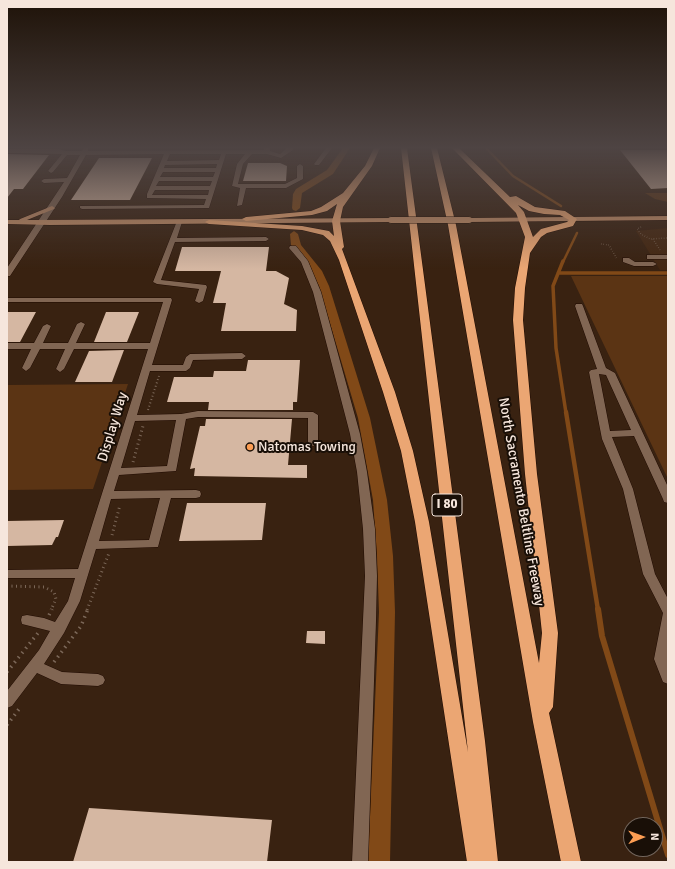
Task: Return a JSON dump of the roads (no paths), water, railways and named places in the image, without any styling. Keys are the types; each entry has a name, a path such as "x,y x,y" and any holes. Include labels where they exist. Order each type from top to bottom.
{"highway":[{"path":"343,260 336,221 339,207 351,189"},
{"name":"I 80","path":"409,189 476,741 488,862"},
{"name":"North Sacramento Beltline Freeway","path":"443,189 452,225 542,722 572,862"},
{"path":"497,189 520,212 529,237 520,288 518,320 532,474 550,632 542,722"},
{"path":"502,189 521,204 544,212 562,213 573,218 570,224 544,231 538,236 524,261"},
{"path":"209,222 312,213 324,209 346,196"},
{"path":"209,222 302,228 319,231 326,233 334,240 343,260 389,392 407,451 422,522 477,862"}],"main road":[{"path":"10,222 52,208"},
{"path":"10,222 209,222 668,218"}],"street":[{"path":"8,270 52,208 63,189"},
{"path":"145,207 153,189"},
{"path":"82,207 207,207 213,189"},
{"path":"239,205 242,189"},
{"path":"149,197 210,197"},
{"path":"153,300 179,222"},
{"path":"173,240 266,239"},
{"path":"293,248 307,267 317,292 358,446 369,528 371,568 370,621 360,862"},
{"path":"622,261 634,264 668,257"},
{"path":"158,282 203,287 199,301"},
{"name":"Display Way","path":"7,300 168,300 74,601 44,654 7,702"},
{"path":"579,306 602,371"},
{"path":"60,369 81,324"},
{"path":"26,368 47,326"},
{"path":"7,346 154,346"},
{"path":"147,368 186,368 190,357 242,356"},
{"path":"668,499 610,374 602,371 596,371 593,374 606,434 628,489 649,574 668,611"},
{"path":"132,418 181,417 198,414 313,415 313,443"},
{"path":"115,472 172,469 181,417"},
{"path":"606,434 638,433"},
{"path":"92,545 154,544 166,494"},
{"path":"107,495 196,494"},
{"path":"7,574 83,573"},
{"path":"668,616 661,659 668,678"},
{"path":"28,620 44,623 59,629"},
{"path":"35,666 61,678 98,680"}],"waterway":[{"path":"296,208 297,194 303,189"},
{"path":"533,189 561,206"},
{"path":"563,262 577,233"},
{"path":"294,234 296,245 317,271 324,286 364,418 380,500 385,556 387,612 379,862"},
{"path":"558,273 563,261"},
{"path":"558,273 668,273"},
{"path":"558,273 553,286 556,348 566,413"},
{"path":"566,412 598,610"},
{"path":"598,609 602,636 668,855"}],"place":[{"name":"Natomas Towing","path":"250,447"}]}
